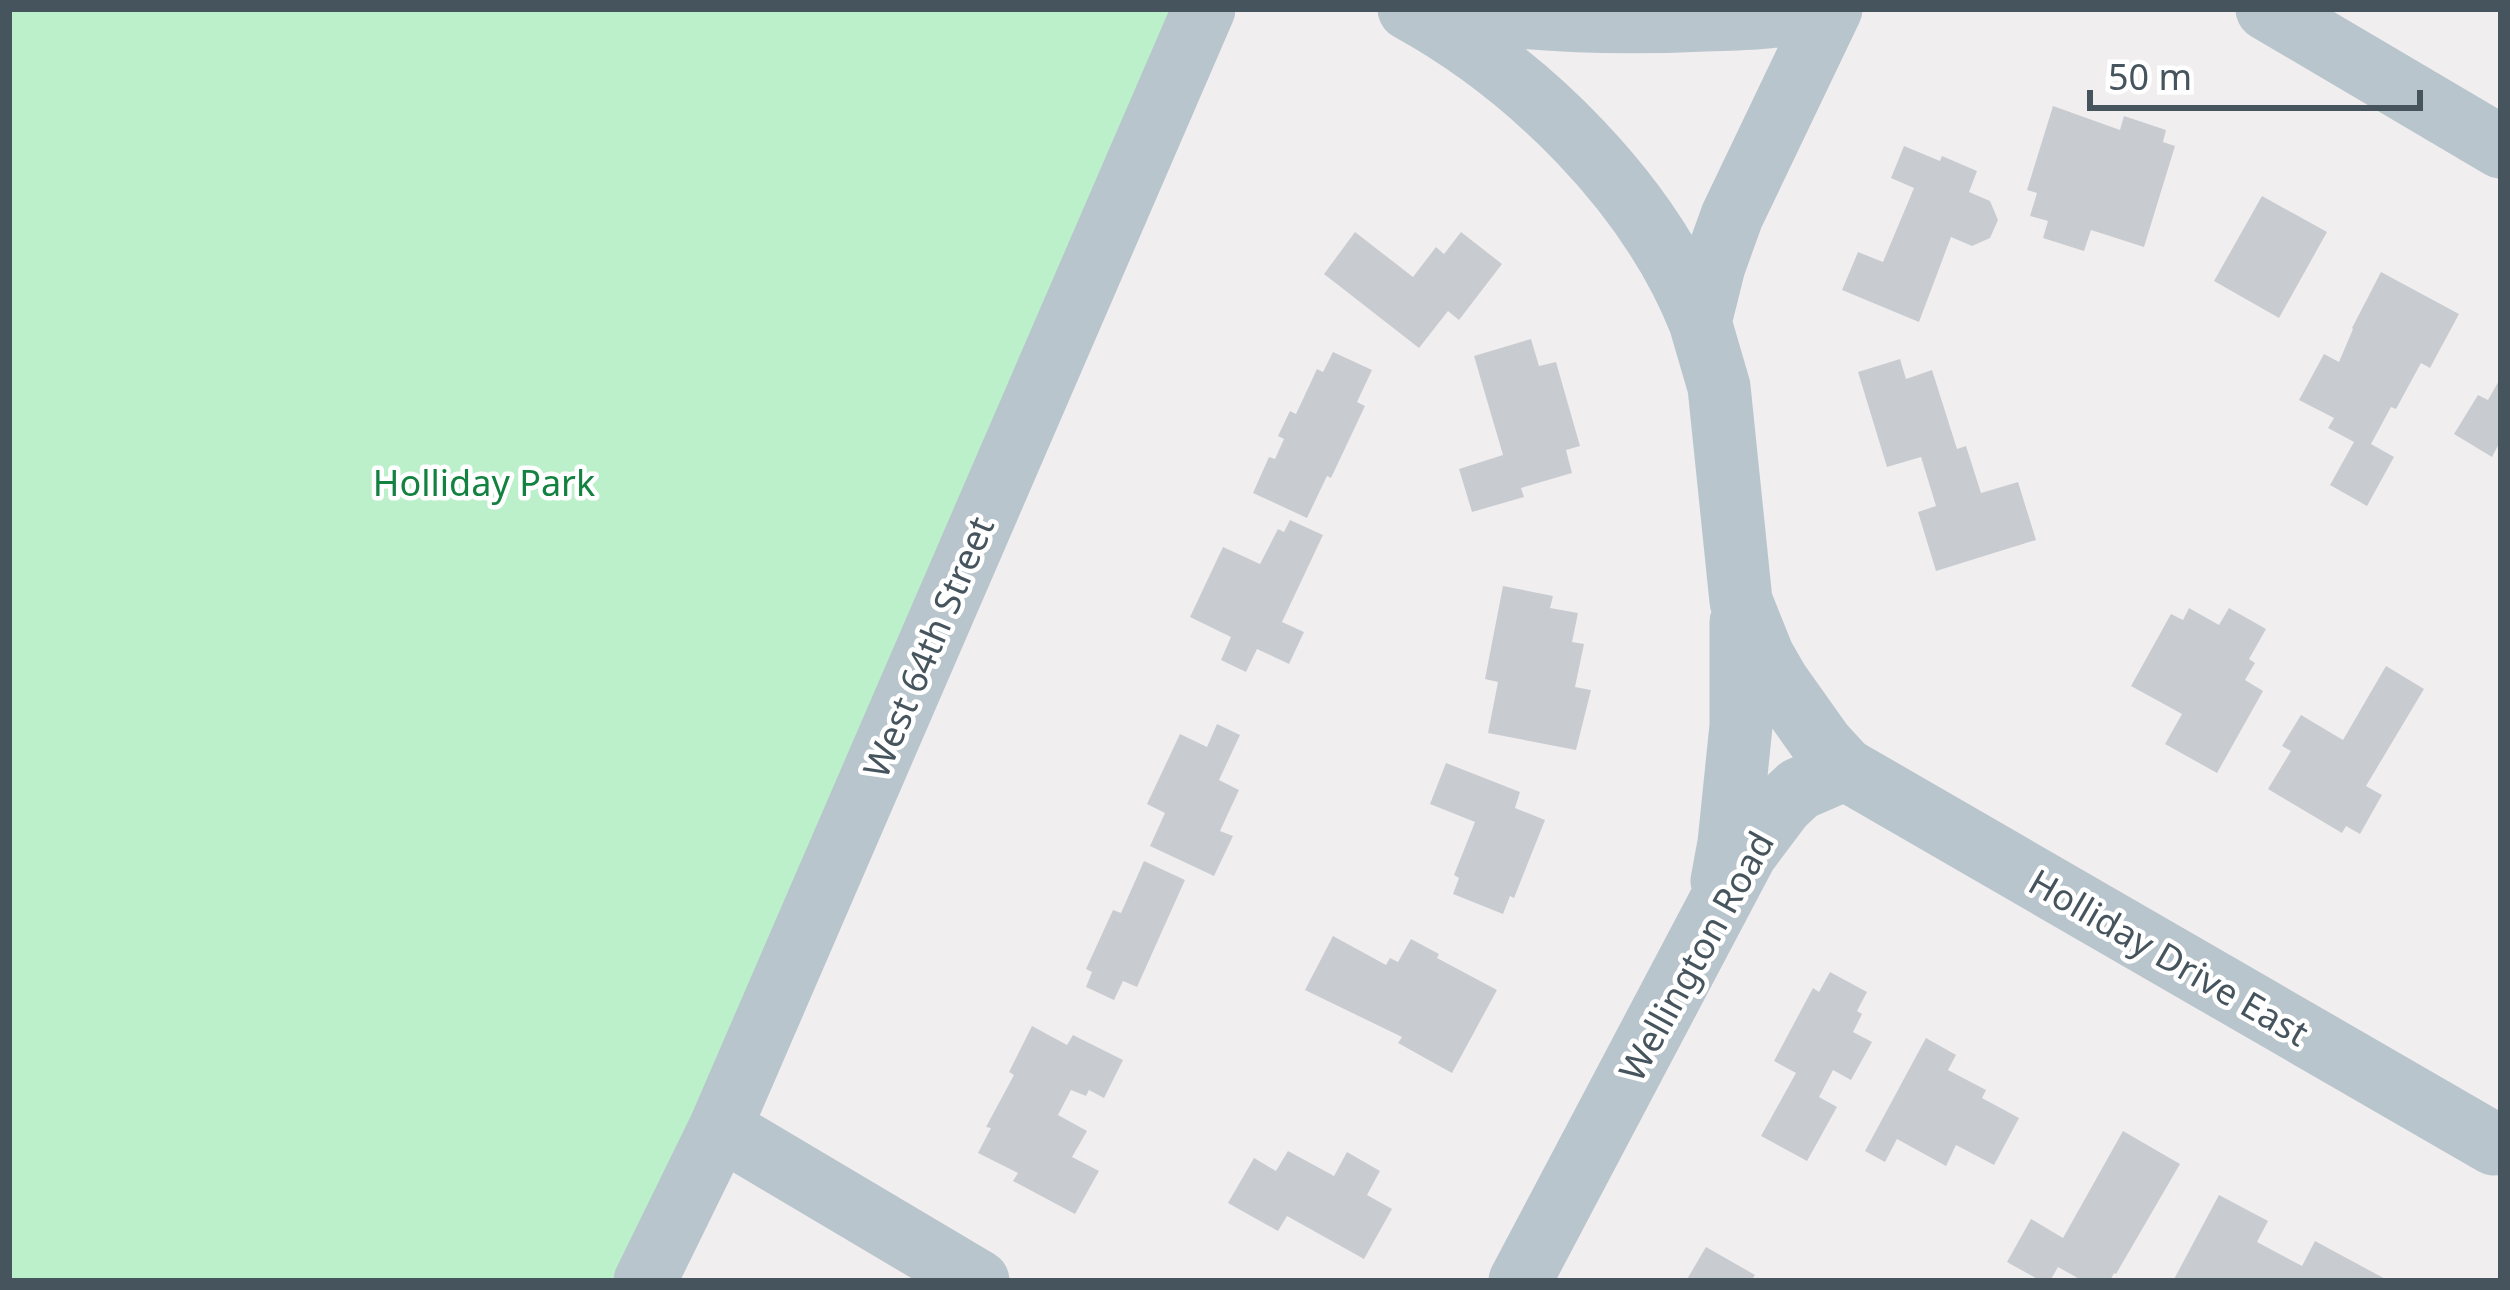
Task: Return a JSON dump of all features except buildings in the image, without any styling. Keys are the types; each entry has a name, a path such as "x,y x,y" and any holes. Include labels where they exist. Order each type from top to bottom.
{"street":[{"name":"West 64th Street","path":"645,1281 720,1128 1204,9"},
{"path":"1408,9 1495,67 1594,157 1656,234 1700,322 1719,387 1742,601 1743,684 1734,803 1722,880 1706,928"},
{"path":"1453,9 1508,18 1617,22 1725,20 1815,9"},
{"path":"1700,322 1732,216 1831,9"},
{"path":"2267,9 2501,147"},
{"path":"1742,601 1778,682 1845,769"},
{"name":"Wellington Road","path":"1520,1281 1746,853 1799,790 1845,769"},
{"name":"Holliday Drive East","path":"1845,769 2494,1144"},
{"path":"720,1128 978,1281"}],"green space":[{"name":"Holliday Park","path":"9,9 1204,9 633,1281 9,1281"}]}
